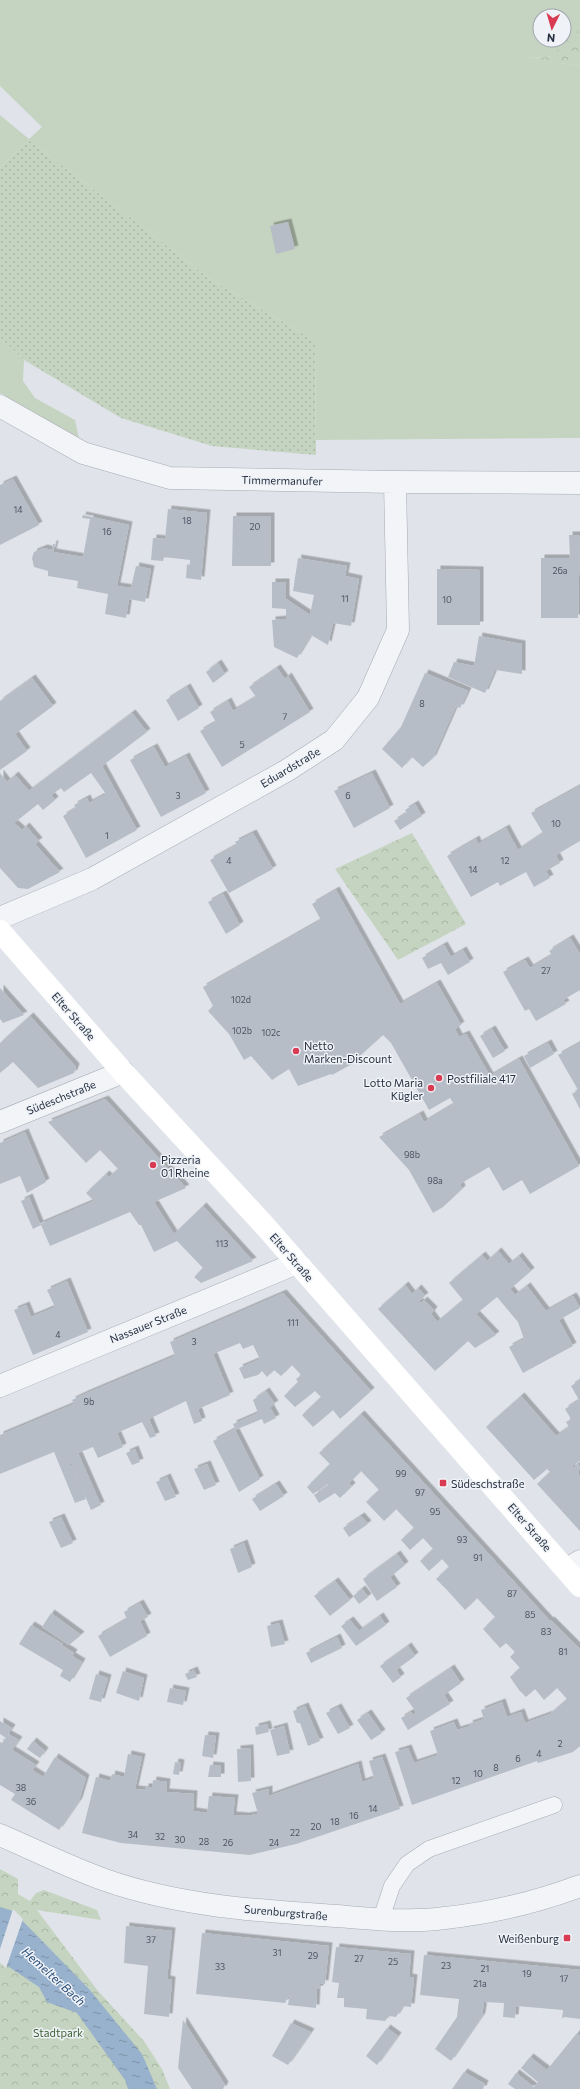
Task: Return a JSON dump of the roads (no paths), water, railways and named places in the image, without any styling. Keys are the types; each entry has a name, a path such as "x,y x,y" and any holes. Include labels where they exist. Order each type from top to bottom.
{"main road":[{"name":"Elter Straße","path":"0,930 123,1072 573,1565 580,1586"}],"street":[{"name":"Timmermanufer","path":"0,406 83,452 170,478 395,482 580,483"},
{"name":"Eduardstraße","path":"0,918 92,879 286,771 334,740 368,698 398,630 395,482"},
{"name":"Südeschstraße","path":"0,1122 123,1072"},
{"name":"Nassauer Straße","path":"0,1386 297,1263"},
{"name":"Surenburgstraße","path":"0,1835 106,1880 167,1897 223,1907 381,1919 444,1918 490,1911 559,1894 580,1886"}],"lane":[{"path":"381,1919 392,1886 407,1864 428,1849 554,1805"}],"water":[{"name":"Hemelter Bach","path":"0,1907 13,1911 89,1989 142,2054 157,2089 128,2089 125,2080 77,2013 47,2002 39,1987 0,1961"}],"place":[{"name":"Netto Marken-Discount","path":"296,1051"},
{"name":"Postfiliale 417","path":"439,1078"},
{"name":"Lotto Maria Kügler","path":"431,1088"},
{"name":"Pizzeria 01 Rheine","path":"153,1165"},
{"name":"Südeschstraße","path":"443,1483"},
{"name":"Weißenburg","path":"567,1938"}],"park label":[{"name":"Stadtpark","path":"58,2032"}]}
